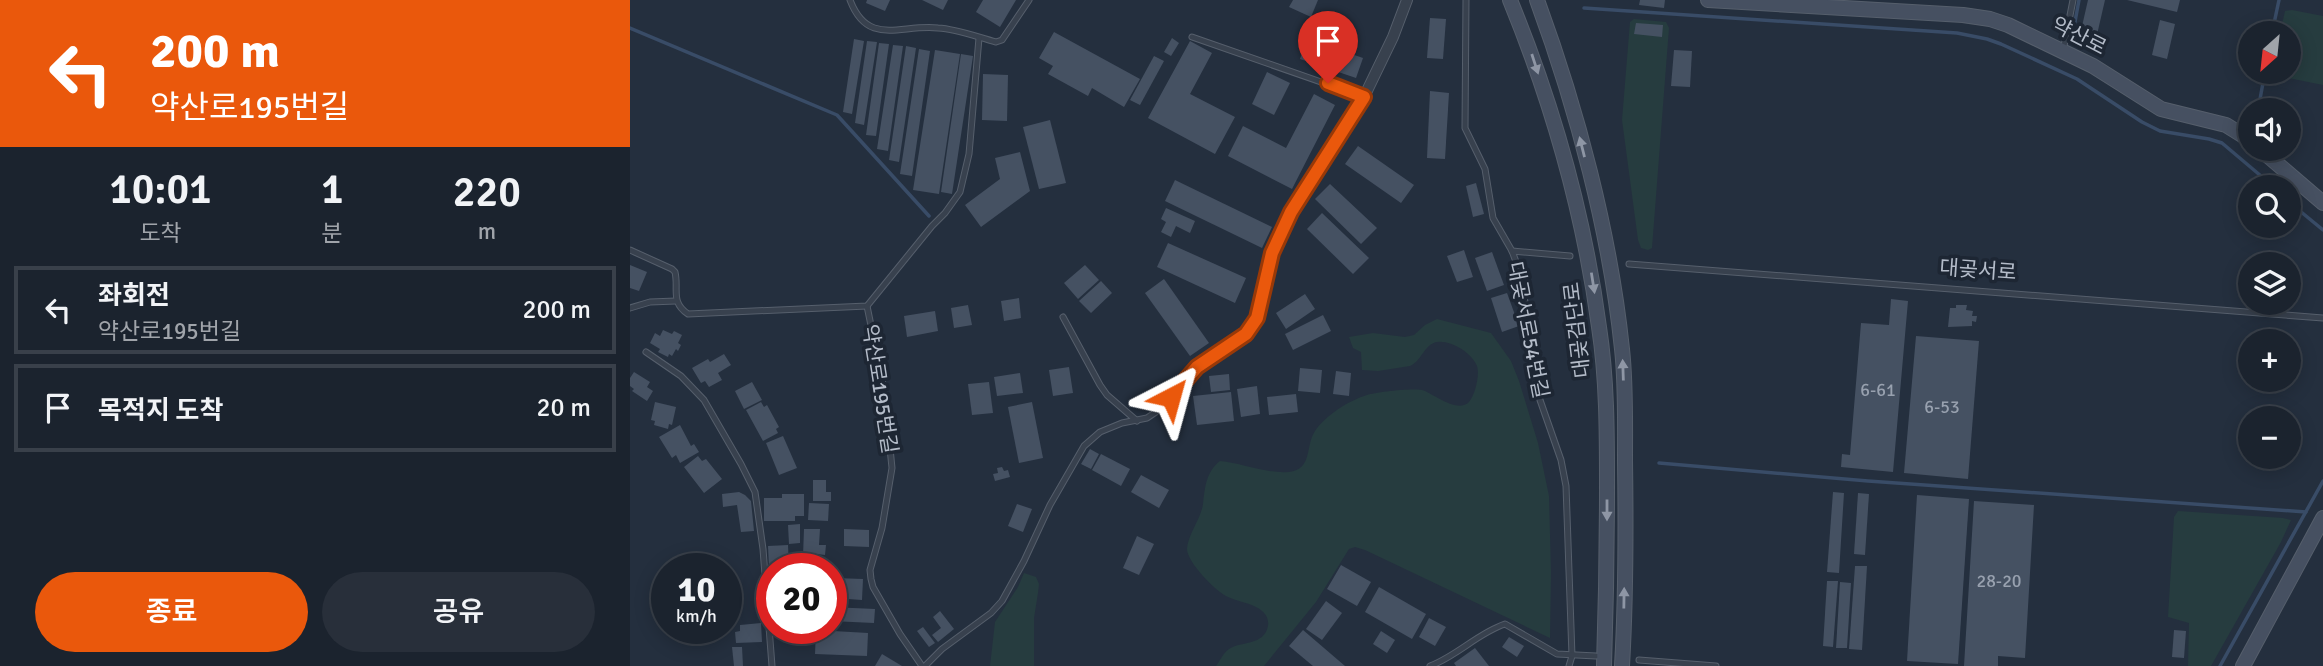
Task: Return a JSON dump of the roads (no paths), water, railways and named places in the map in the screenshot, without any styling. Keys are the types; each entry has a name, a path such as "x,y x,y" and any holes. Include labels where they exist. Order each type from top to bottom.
{"main road":[{"name":"대곶검단로","path":"1510,0 1533,56 1567,166 1589,260 1600,329 1607,455 1600,661"},
{"name":"대곶검단로","path":"1536,0 1556,51 1607,247 1622,351 1626,494 1622,666"},
{"name":"약산로","path":"1708,0 1976,17 2008,25 2063,51 2118,80 2161,109 2226,124 2238,132"},
{"path":"2274,161 2323,203"},
{"path":"2243,666 2323,518"}],"street":[{"name":"약산로195번길","path":"1364,97 1393,37 1407,0"}],"lane":[{"path":"849,0 865,24 878,30 887,32 918,27 940,28 996,42 1002,40 1029,0"},
{"name":"대곶서로54번길","path":"1466,0 1465,128 1485,169 1493,218 1513,251 1530,324 1538,389 1561,460 1566,486 1572,656 1569,666"},
{"path":"2063,51 2073,0"},
{"path":"1192,37 1364,97"},
{"path":"630,250 676,272 676,301 683,311 694,314 867,306 960,192 969,154 979,38"},
{"name":"약산로195번길","path":"867,306 884,389 892,468 881,537 870,570 870,579 900,634 924,666 1002,601 1050,505 1084,446 1100,432 1156,412 1197,367 1252,328 1257,318 1272,253 1286,222 1364,97"},
{"path":"1513,251 1570,256"},
{"name":"대곶서로","path":"1629,264 2323,317"},
{"path":"630,308 650,302 676,301"},
{"path":"1063,317 1107,395 1137,421"},
{"path":"646,352 681,376 704,400 755,492 763,549 772,666"},
{"path":"1430,666 1492,628 1505,624 1557,654 1600,661"},
{"path":"1639,660 1716,666"}],"waterway":[{"path":"2072,38 2079,0"},
{"path":"2275,21 2279,0"},
{"path":"1584,8 1957,33 1987,39 2077,79 2160,131 2222,143 2260,175"},
{"path":"630,28 837,115 929,216"},
{"path":"2260,98 2263,84"},
{"path":"2301,212 2323,230"},
{"path":"1659,463 1868,481 2306,512"},
{"path":"2220,666 2323,481"}]}
